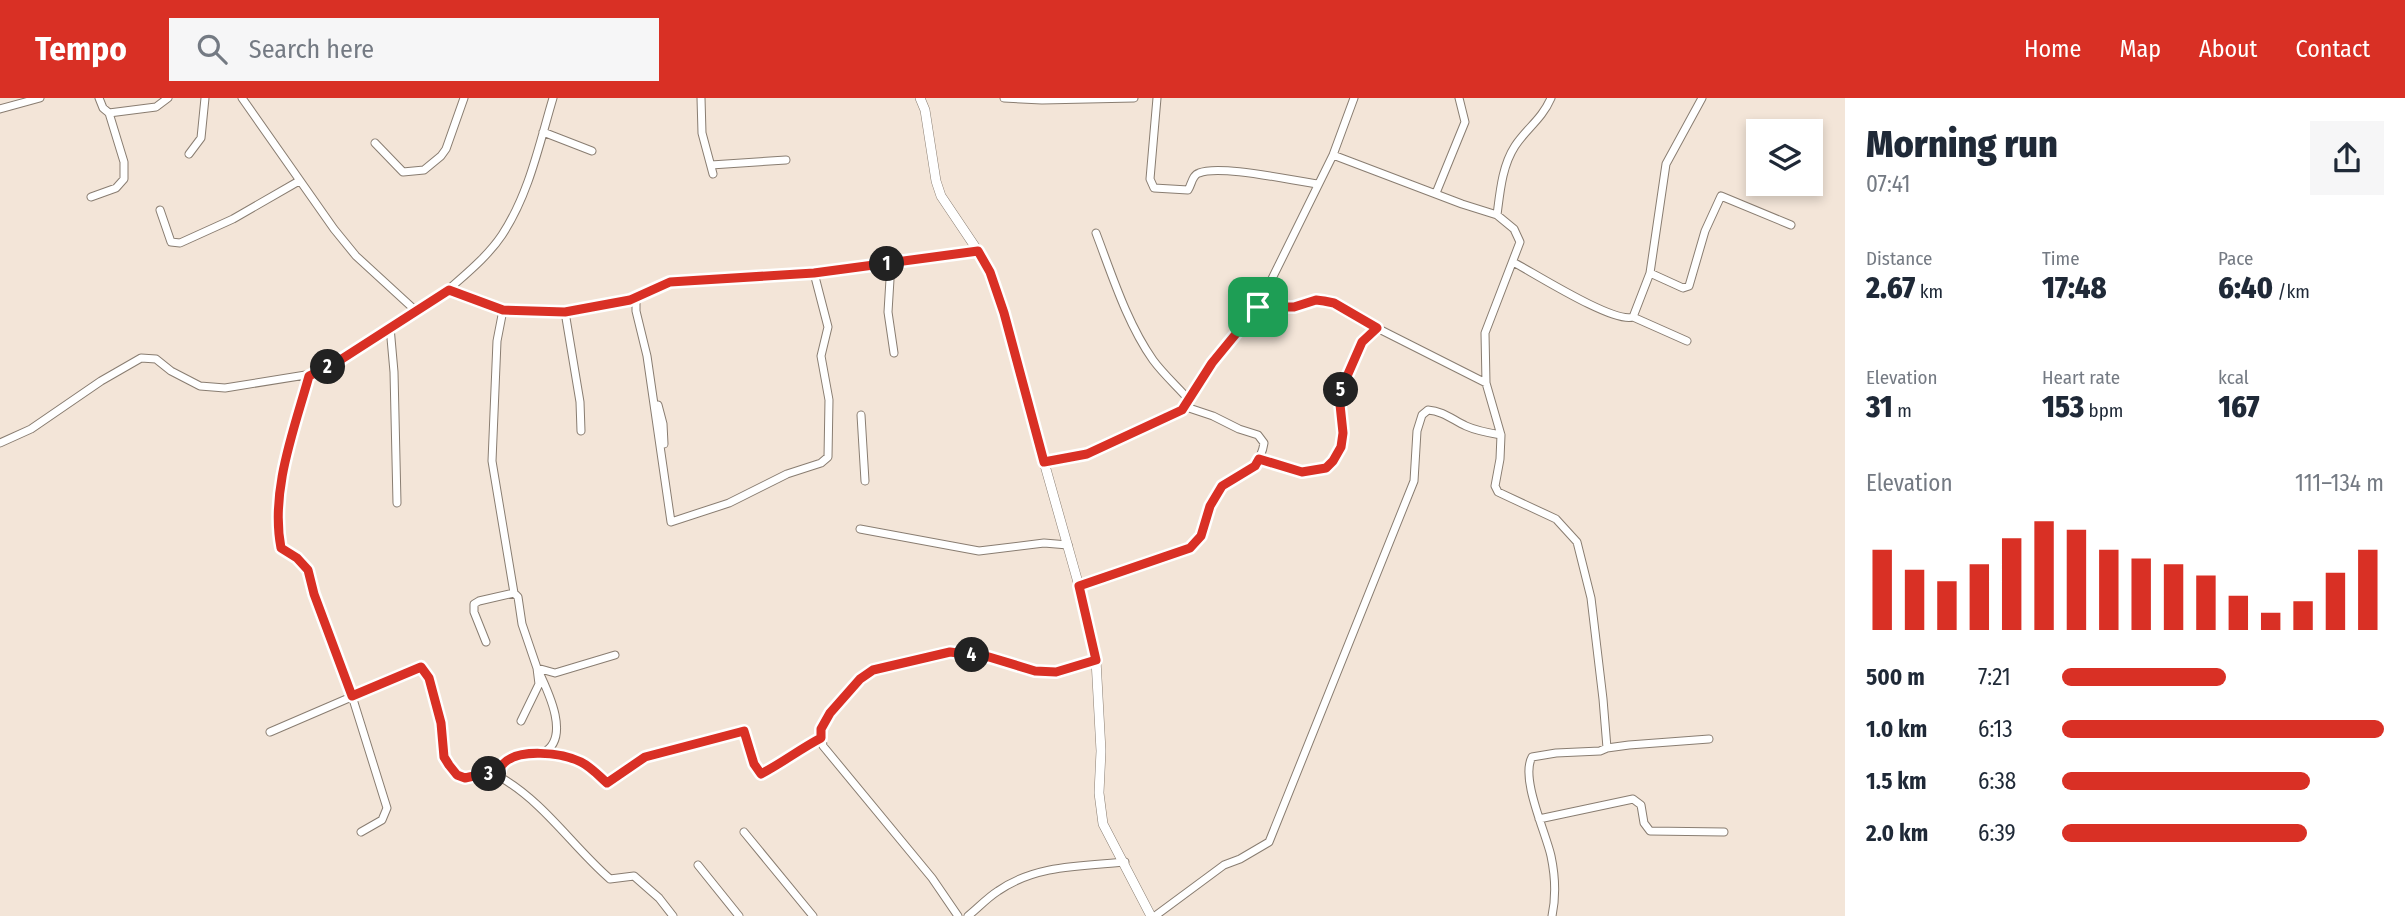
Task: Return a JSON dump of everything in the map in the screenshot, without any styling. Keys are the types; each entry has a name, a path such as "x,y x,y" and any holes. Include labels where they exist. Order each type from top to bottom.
{"street":[{"path":"0,109 40,98"},
{"path":"91,197 116,188 124,179 124,162 109,113 103,108 99,98"},
{"path":"109,113 156,107 168,98"},
{"path":"189,154 201,138 205,98"},
{"path":"242,98 299,181 356,256 416,311"},
{"path":"375,143 403,172 424,170 446,149 464,98"},
{"path":"0,443 31,429 101,381 141,358 156,359 190,382 213,388 309,376 334,364 449,290 501,236 531,179 553,98"},
{"path":"701,98 702,133 713,174"},
{"path":"920,98 925,110 936,181 941,196 990,272 1004,313 1079,586 1096,660 1101,731 1099,793 1103,824 1153,916 1224,864 1240,859 1269,842 1414,481 1422,415 1428,410 1441,412 1473,429 1501,435"},
{"path":"1003,98 1134,98"},
{"path":"1157,98 1150,179 1154,188 1188,190 1194,176 1203,172 1259,174 1318,184"},
{"path":"1044,462 1087,454 1155,423 1188,404 1212,363 1258,307 1333,155 1354,98"},
{"path":"1436,193 1465,122 1459,98"},
{"path":"1497,215 1507,160 1516,144 1539,121 1551,98"},
{"path":"1633,317 1650,274 1666,164 1702,98"},
{"path":"543,132 592,151"},
{"path":"1333,155 1497,215 1511,225 1520,238 1485,333 1486,383 1501,435 1495,485 1498,492 1556,519 1570,533 1581,553 1591,598 1607,748"},
{"path":"711,165 786,160"},
{"path":"160,209 168,238 171,242 180,243 233,219 299,181"},
{"path":"1650,274 1683,288 1689,286 1706,231 1721,196 1791,225"},
{"path":"1079,586 1190,548 1201,536 1210,506 1222,486 1255,466 1264,443 1258,435 1239,429 1188,404 1154,362 1119,293 1096,233"},
{"path":"449,290 503,310 565,312 636,297 670,282 814,273 978,251"},
{"path":"1513,262 1608,314 1627,319 1633,317 1687,341"},
{"path":"891,263 888,312 894,353"},
{"path":"636,297 636,311 647,356 671,522 729,503 788,474 821,463 828,457 830,400 821,356 828,327 814,273"},
{"path":"1258,307 1294,307 1316,300 1334,303 1486,383"},
{"path":"503,310 498,341 492,461 514,593 518,597 522,624 537,668 546,685 559,728 556,739 543,753"},
{"path":"565,312 580,402 581,430"},
{"path":"390,327 394,372 397,503"},
{"path":"1259,459 1302,472 1326,468 1333,461 1339,452 1343,433 1339,395 1362,342 1377,328"},
{"path":"309,376 284,470 280,495 279,536 281,548 297,558 308,570 387,808 382,820 361,832"},
{"path":"657,400 663,424 661,480"},
{"path":"861,415 865,481"},
{"path":"860,529 979,551 1044,543 1068,545"},
{"path":"486,642 474,612 474,604 514,593"},
{"path":"958,916 932,878 822,746 821,729 830,713 860,679 873,670 950,652 989,657 1035,671 1056,672 1096,660"},
{"path":"537,668 555,673 615,655"},
{"path":"270,732 421,667 429,678 441,723 444,757 457,775 465,778 487,773 498,776 524,793 589,861 610,879 634,876 659,898 673,916"},
{"path":"521,721 539,684 537,668"},
{"path":"498,776 502,766 512,759 543,753 564,754 584,763 607,783 645,757 744,731 754,764 761,774 821,738"},
{"path":"1552,916 1554,905 1551,856 1539,819 1529,768 1532,757 1709,739"},
{"path":"1539,819 1633,799 1641,805 1644,823 1650,831 1724,832"},
{"path":"744,832 813,916"},
{"path":"968,916 1000,889 1035,874 1057,867 1125,862"},
{"path":"698,865 739,916"}],"route":[{"path":"978,251 995,283 1044,462 1087,454 1182,410 1212,363 1258,307 1294,307 1316,300 1324,301 1334,303 1377,328 1362,342 1339,395 1343,433 1341,447 1326,468 1302,472 1259,459 1255,466 1222,486 1214,496 1201,536 1190,548 1079,586 1096,660 1056,672 1035,671 989,657 950,652 873,670 860,679 830,713 821,729 821,738 761,774 754,764 744,731 645,757 607,783 584,763 564,754 543,753 512,759 502,766 498,776 487,773 465,778 457,775 444,757 441,723 429,678 421,667 352,696 314,594 308,570 297,558 281,548 280,495 284,470 309,376 334,364 449,290 503,310 565,312 630,300 670,282 814,273 978,251"}]}
